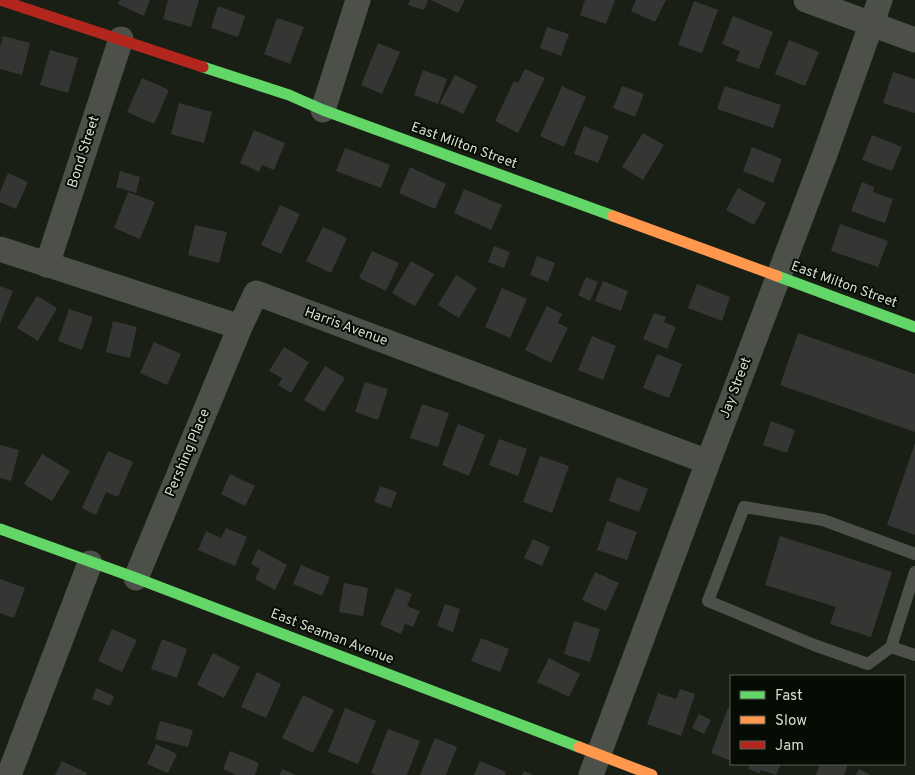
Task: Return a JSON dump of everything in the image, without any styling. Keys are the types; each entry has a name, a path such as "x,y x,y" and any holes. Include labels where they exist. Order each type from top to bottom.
{"street":[{"name":"East Milton Street","path":"0,0 289,95 324,110 915,327"},
{"path":"324,110 358,0"},
{"path":"806,0 915,40"},
{"name":"Jay Street","path":"595,765 825,154 880,0"},
{"name":"Bond Street","path":"47,265 121,39"},
{"path":"0,249 240,327"},
{"name":"Harris Avenue","path":"240,327 256,293 708,462"},
{"name":"Pershing Place","path":"136,578 240,327"},
{"name":"East Seaman Avenue","path":"0,529 136,578 595,765 652,775"},
{"path":"9,775 90,563"}],"lane":[{"path":"915,554 823,520 744,506 708,601 814,645 868,664 891,647 915,572"},
{"path":"891,647 915,655"}],"building":[{"path":"120,0 150,0 144,16 118,4"},
{"path":"168,0 199,0 191,27 163,19"},
{"path":"410,0 428,0 424,10 408,5"},
{"path":"431,0 465,0 458,13"},
{"path":"585,0 615,0 606,24 580,15"},
{"path":"636,0 666,0 655,22 631,11"},
{"path":"694,1 718,10 702,53 678,45"},
{"path":"218,6 245,16 238,37 211,28"},
{"path":"733,16 773,32 759,69 736,61 740,51 722,44"},
{"path":"277,18 304,27 290,64 264,54"},
{"path":"547,27 569,34 561,56 540,48"},
{"path":"3,36 30,43 22,75 0,69 0,47"},
{"path":"789,40 819,52 805,86 775,74"},
{"path":"378,43 400,52 382,94 361,85"},
{"path":"50,50 78,58 68,93 40,85"},
{"path":"525,69 545,78 518,133 495,121 514,81 518,83"},
{"path":"423,70 447,79 438,104 414,95"},
{"path":"893,72 915,79 915,113 883,103"},
{"path":"455,75 477,86 463,114 440,103"},
{"path":"142,78 169,90 154,124 127,112"},
{"path":"562,86 586,97 564,147 540,136"},
{"path":"622,86 644,94 635,117 613,108"},
{"path":"725,86 781,105 773,128 717,109"},
{"path":"179,103 212,112 204,143 171,134"},
{"path":"584,126 609,136 598,163 574,154"},
{"path":"254,130 285,143 274,170 262,165 259,172 240,163"},
{"path":"643,133 664,145 643,180 622,167"},
{"path":"872,135 902,147 892,171 862,160"},
{"path":"752,147 782,159 773,183 743,171"},
{"path":"345,148 390,165 381,188 336,171"},
{"path":"410,167 446,184 435,209 399,193"},
{"path":"120,171 140,177 136,193 116,187"},
{"path":"8,173 28,182 16,209 0,202 0,192"},
{"path":"862,182 874,187 873,192 893,199 885,223 851,211"},
{"path":"738,188 766,203 754,225 726,210"},
{"path":"464,189 502,205 491,230 454,213"},
{"path":"128,192 155,202 140,239 114,228"},
{"path":"280,205 300,214 281,254 261,245"},
{"path":"840,224 888,241 878,267 831,251"},
{"path":"195,225 227,232 219,263 188,255"},
{"path":"323,227 347,238 331,273 306,261"},
{"path":"494,246 510,252 504,268 488,262"},
{"path":"372,251 399,263 386,291 359,278"},
{"path":"537,256 555,263 548,282 530,275"},
{"path":"411,261 434,274 415,306 392,293"},
{"path":"456,275 477,288 459,318 438,305"},
{"path":"586,277 598,282 590,301 578,295"},
{"path":"603,281 628,291 621,311 595,301"},
{"path":"697,284 730,297 722,321 688,308"},
{"path":"0,286 13,291 0,324"},
{"path":"502,288 527,299 510,338 485,327"},
{"path":"37,296 57,308 38,341 17,328"},
{"path":"547,306 562,314 558,323 568,328 551,363 525,350"},
{"path":"69,309 93,317 82,350 58,341"},
{"path":"654,313 666,317 664,322 676,327 667,349 643,339"},
{"path":"113,321 137,327 130,358 106,352"},
{"path":"798,333 915,374 915,432 780,385"},
{"path":"592,336 616,346 603,380 578,370"},
{"path":"154,342 181,354 167,385 140,373"},
{"path":"284,347 309,362 291,393 278,385 282,378 269,371"},
{"path":"657,354 682,364 669,398 643,388"},
{"path":"325,366 345,378 324,412 304,400"},
{"path":"365,382 388,389 378,420 355,412"},
{"path":"422,404 449,413 438,447 410,438"},
{"path":"771,421 795,430 787,453 763,445"},
{"path":"458,424 485,435 469,476 442,465"},
{"path":"499,439 527,449 518,476 489,465"},
{"path":"915,443 915,535 887,525"},
{"path":"0,445 19,450 11,481 0,478"},
{"path":"108,451 133,462 118,497 106,492 96,515 82,508"},
{"path":"42,454 70,471 52,501 24,484"},
{"path":"540,456 569,466 552,513 523,502"},
{"path":"230,474 255,486 245,506 221,494"},
{"path":"617,477 648,489 639,512 609,501"},
{"path":"380,486 397,492 391,508 374,502"},
{"path":"607,521 637,532 627,560 597,550"},
{"path":"226,528 247,537 235,566 198,550 206,531 221,538"},
{"path":"780,536 892,572 871,637 830,624 836,607 765,585"},
{"path":"533,539 550,547 542,566 524,558"},
{"path":"258,549 287,565 275,590 255,579 260,569 251,564"},
{"path":"301,565 330,577 322,596 293,584"},
{"path":"595,572 619,583 606,611 582,600"},
{"path":"0,579 25,588 14,618 0,613"},
{"path":"344,583 368,588 363,616 339,612"},
{"path":"396,588 412,594 407,606 420,611 413,627 405,624 401,634 380,625"},
{"path":"445,604 460,609 453,632 437,626"},
{"path":"574,621 600,629 590,662 564,654"},
{"path":"112,629 137,640 122,672 98,661"},
{"path":"481,638 509,649 500,672 471,661"},
{"path":"162,639 187,649 177,678 151,669"},
{"path":"213,653 240,667 224,698 197,685"},
{"path":"549,658 580,674 569,697 537,682"},
{"path":"257,672 281,684 266,718 241,707"},
{"path":"96,688 114,696 110,706 92,699"},
{"path":"680,689 695,694 681,736 647,724 658,693 676,699"},
{"path":"303,695 334,710 313,753 282,738"},
{"path":"345,708 376,721 358,764 328,752"},
{"path":"728,708 730,709 730,761 711,753"},
{"path":"699,714 711,720 704,734 692,728"},
{"path":"160,721 193,730 188,747 155,739"},
{"path":"388,729 420,741 407,775 376,775 371,773"},
{"path":"435,738 457,747 446,775 420,775"},
{"path":"156,744 177,754 168,773 147,764"},
{"path":"230,751 259,763 255,775 236,775 223,769"},
{"path":"62,761 87,773 86,775 55,775"},
{"path":"480,761 506,772 505,775 474,775"},
{"path":"750,765 781,765 776,775 761,770 759,773 748,769"},
{"path":"820,765 848,765 844,775 816,775"},
{"path":"282,769 296,775 280,775"},
{"path":"859,769 871,775 856,775"},
{"path":"524,771 533,775 522,775"}],"traffic: fast":[{"path":"203,67 289,95 323,110 613,216"},
{"path":"777,276 915,327"},
{"path":"0,529 136,578 579,747"}],"traffic: slow":[{"path":"613,216 777,276"},
{"path":"579,747 652,775"}],"traffic: jam":[{"path":"0,0 203,67"}]}
